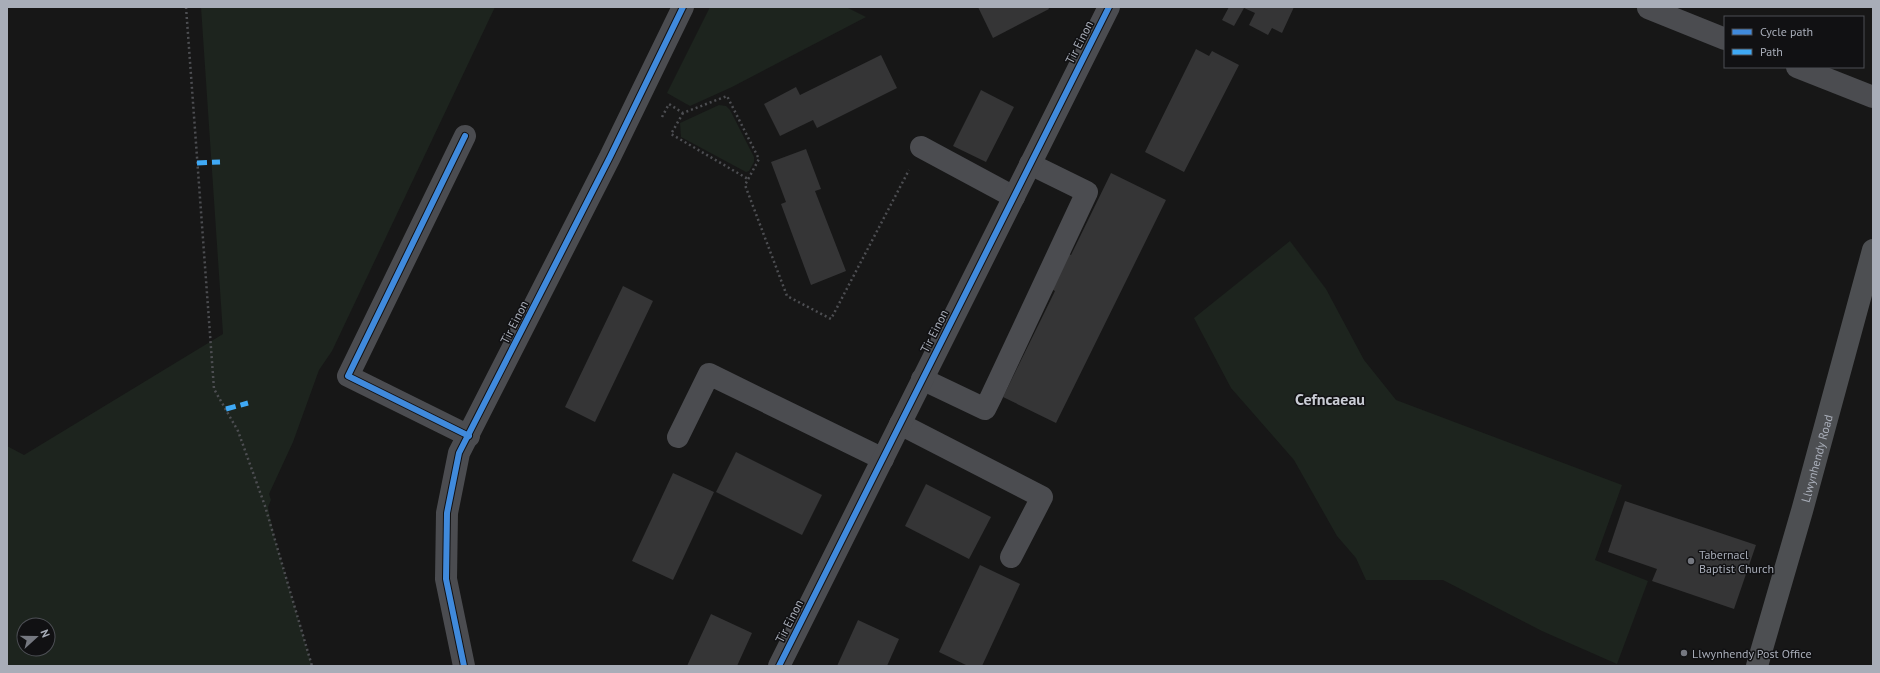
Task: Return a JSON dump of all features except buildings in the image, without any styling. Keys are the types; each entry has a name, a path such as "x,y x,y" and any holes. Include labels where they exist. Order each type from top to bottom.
{"main road":[{"name":"Llwynhendy Road","path":"1757,666 1873,250"}],"street":[{"name":"Tir Einon","path":"464,666 446,579 447,513 459,453 610,157 683,7"},
{"name":"Tir Einon","path":"779,666 1109,7"},
{"path":"1648,8 1724,39"},
{"path":"1800,68 1873,97"},
{"path":"465,136 348,376 469,436"},
{"path":"921,147 1014,197"},
{"path":"922,379 985,409 1087,192 1030,164"},
{"path":"678,437 709,374 883,460"},
{"path":"900,424 1042,497 1011,557"}],"path":[{"path":"186,7 214,389 238,431 265,506 312,666"},
{"path":"748,179 671,134 683,113 727,96 759,159 748,179 745,184 787,296 831,319 921,147"},
{"path":"661,118 669,104 683,113"}],"shaded area":[{"path":"201,7 495,7 332,351 319,370 293,442 269,494 271,500 268,507 274,536 312,666 7,666 7,446 24,455 223,334"},
{"path":"710,7 846,7 866,17 732,87 690,106 667,93"},
{"path":"719,105 726,106 730,110 754,157 754,162 749,171 746,172 681,137 680,123"},
{"path":"1290,241 1326,289 1364,360 1396,400 1622,485 1595,560 1648,581 1617,664 1542,631 1443,580 1366,580 1356,558 1337,536 1294,460 1231,388 1194,318"}],"marked path":[{"path":"197,163 220,162"},
{"path":"226,409 248,403"}],"cycle path":[{"path":"464,666 446,579 447,513 459,453 610,157 683,7"},
{"path":"779,666 1109,7"},
{"path":"465,136 348,376 469,436"}],"place":[{"name":"Tabernacl Baptist Church","path":"1691,561"},
{"name":"Llwynhendy Post Office","path":"1684,653"}],"district":[{"name":"Cefncaeau","path":"1330,399"}]}
